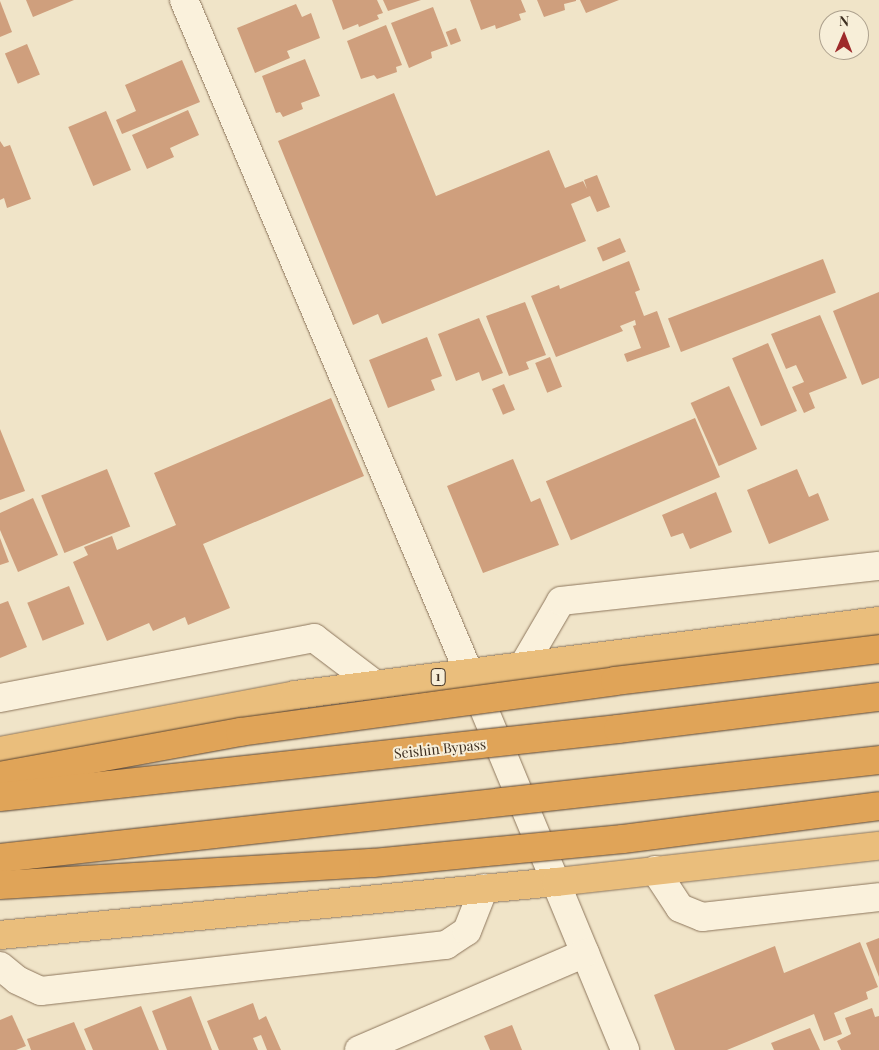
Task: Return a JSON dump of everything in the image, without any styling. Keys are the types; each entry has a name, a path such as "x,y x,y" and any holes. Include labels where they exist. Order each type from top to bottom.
{"highway":[{"name":"1","path":"0,751 295,696 879,620"},
{"name":"1","path":"0,776 240,732 615,681 879,649"},
{"name":"Seishin Bypass","path":"0,797 609,730 879,696"},
{"path":"0,858 879,760"},
{"path":"0,885 172,873 373,863 623,838 879,806"},
{"path":"0,935 556,882 879,846"}],"street":[{"path":"184,0 469,673 625,1050"},
{"path":"523,666 561,601 879,566"},
{"path":"0,698 314,638 376,685"},
{"path":"655,870 680,908 702,917 879,897"},
{"path":"0,966 17,980 41,991 446,945 467,931 484,888"},
{"path":"359,1050 585,953"}],"building":[{"path":"26,0 74,0 33,17"},
{"path":"332,0 377,0 383,13 377,15 379,19 359,27 358,24 343,30"},
{"path":"383,0 421,0 388,11"},
{"path":"470,0 521,0 526,12 519,14 521,20 496,29 495,25 481,30"},
{"path":"537,0 576,1 564,4 565,10 544,17"},
{"path":"580,0 619,0 586,13"},
{"path":"0,1 12,32 0,37"},
{"path":"296,4 302,17 311,13 320,38 287,51 290,58 255,73 237,28"},
{"path":"433,7 448,46 431,52 432,58 409,68 391,23"},
{"path":"386,25 402,65 396,67 397,72 377,79 374,75 361,79 347,41"},
{"path":"456,28 461,41 451,45 446,32"},
{"path":"27,44 40,74 18,84 5,53"},
{"path":"305,59 320,96 301,103 303,109 283,117 280,112 276,113 262,76"},
{"path":"182,60 200,102 122,134 116,120 136,111 125,85"},
{"path":"394,93 436,196 549,150 565,188 583,181 587,189 584,180 597,175 610,207 597,212 590,196 571,204 586,241 382,324 378,314 353,325 278,141"},
{"path":"188,110 199,135 170,148 174,157 147,169 132,135"},
{"path":"106,111 131,170 93,186 68,127"},
{"path":"0,141 4,147 10,145 31,199 7,208 4,198 0,200"},
{"path":"620,238 626,252 603,262 597,248"},
{"path":"823,259 836,293 681,352 668,318"},
{"path":"629,261 640,290 635,292 644,316 657,311 670,347 627,362 624,354 641,348 633,326 636,325 635,320 620,326 623,331 556,357 531,296 559,285 560,289"},
{"path":"879,292 879,378 862,385 833,311"},
{"path":"525,302 546,355 526,362 529,369 509,376 486,316"},
{"path":"820,315 847,378 809,393 815,408 804,413 792,387 804,382 796,365 786,369 771,334"},
{"path":"479,318 503,373 482,381 479,372 456,381 438,334"},
{"path":"427,337 442,376 431,380 435,390 388,408 369,360"},
{"path":"768,343 797,411 761,426 732,358"},
{"path":"550,357 562,387 547,393 535,363"},
{"path":"504,384 515,410 503,415 492,389"},
{"path":"729,386 757,449 719,466 691,403"},
{"path":"331,398 364,476 203,544 230,608 188,625 185,617 153,631 149,623 107,641 73,562 88,555 84,547 112,536 117,550 176,525 154,473"},
{"path":"695,418 720,477 571,540 546,481"},
{"path":"0,429 25,491 0,500"},
{"path":"513,459 531,502 540,498 559,545 483,573 447,486"},
{"path":"107,469 130,526 64,553 41,496"},
{"path":"797,469 809,497 818,493 829,520 769,544 747,490"},
{"path":"716,492 732,532 690,549 683,533 671,537 662,515"},
{"path":"33,498 58,555 18,572 0,530 0,513"},
{"path":"0,538 9,562 0,565"},
{"path":"69,586 84,624 43,641 27,603"},
{"path":"8,601 27,647 0,658 0,604"},
{"path":"879,938 879,977 866,943"},
{"path":"860,942 878,987 866,992 868,999 834,1013 842,1034 824,1041 814,1014 727,1050 675,1050 654,995 775,946 784,973"},
{"path":"191,996 212,1050 167,1050 152,1011"},
{"path":"253,1003 259,1020 266,1016 281,1050 267,1050 261,1035 253,1038 258,1050 219,1050 207,1021"},
{"path":"141,1006 159,1050 93,1050 84,1029"},
{"path":"872,1008 875,1017 879,1016 879,1050 841,1050 837,1041 851,1034 845,1018"},
{"path":"12,1015 26,1046 16,1050 0,1050 0,1020"},
{"path":"74,1022 86,1050 31,1050 27,1039"},
{"path":"512,1025 522,1050 490,1050 484,1036"},
{"path":"810,1028 820,1050 774,1050 771,1043"}]}
